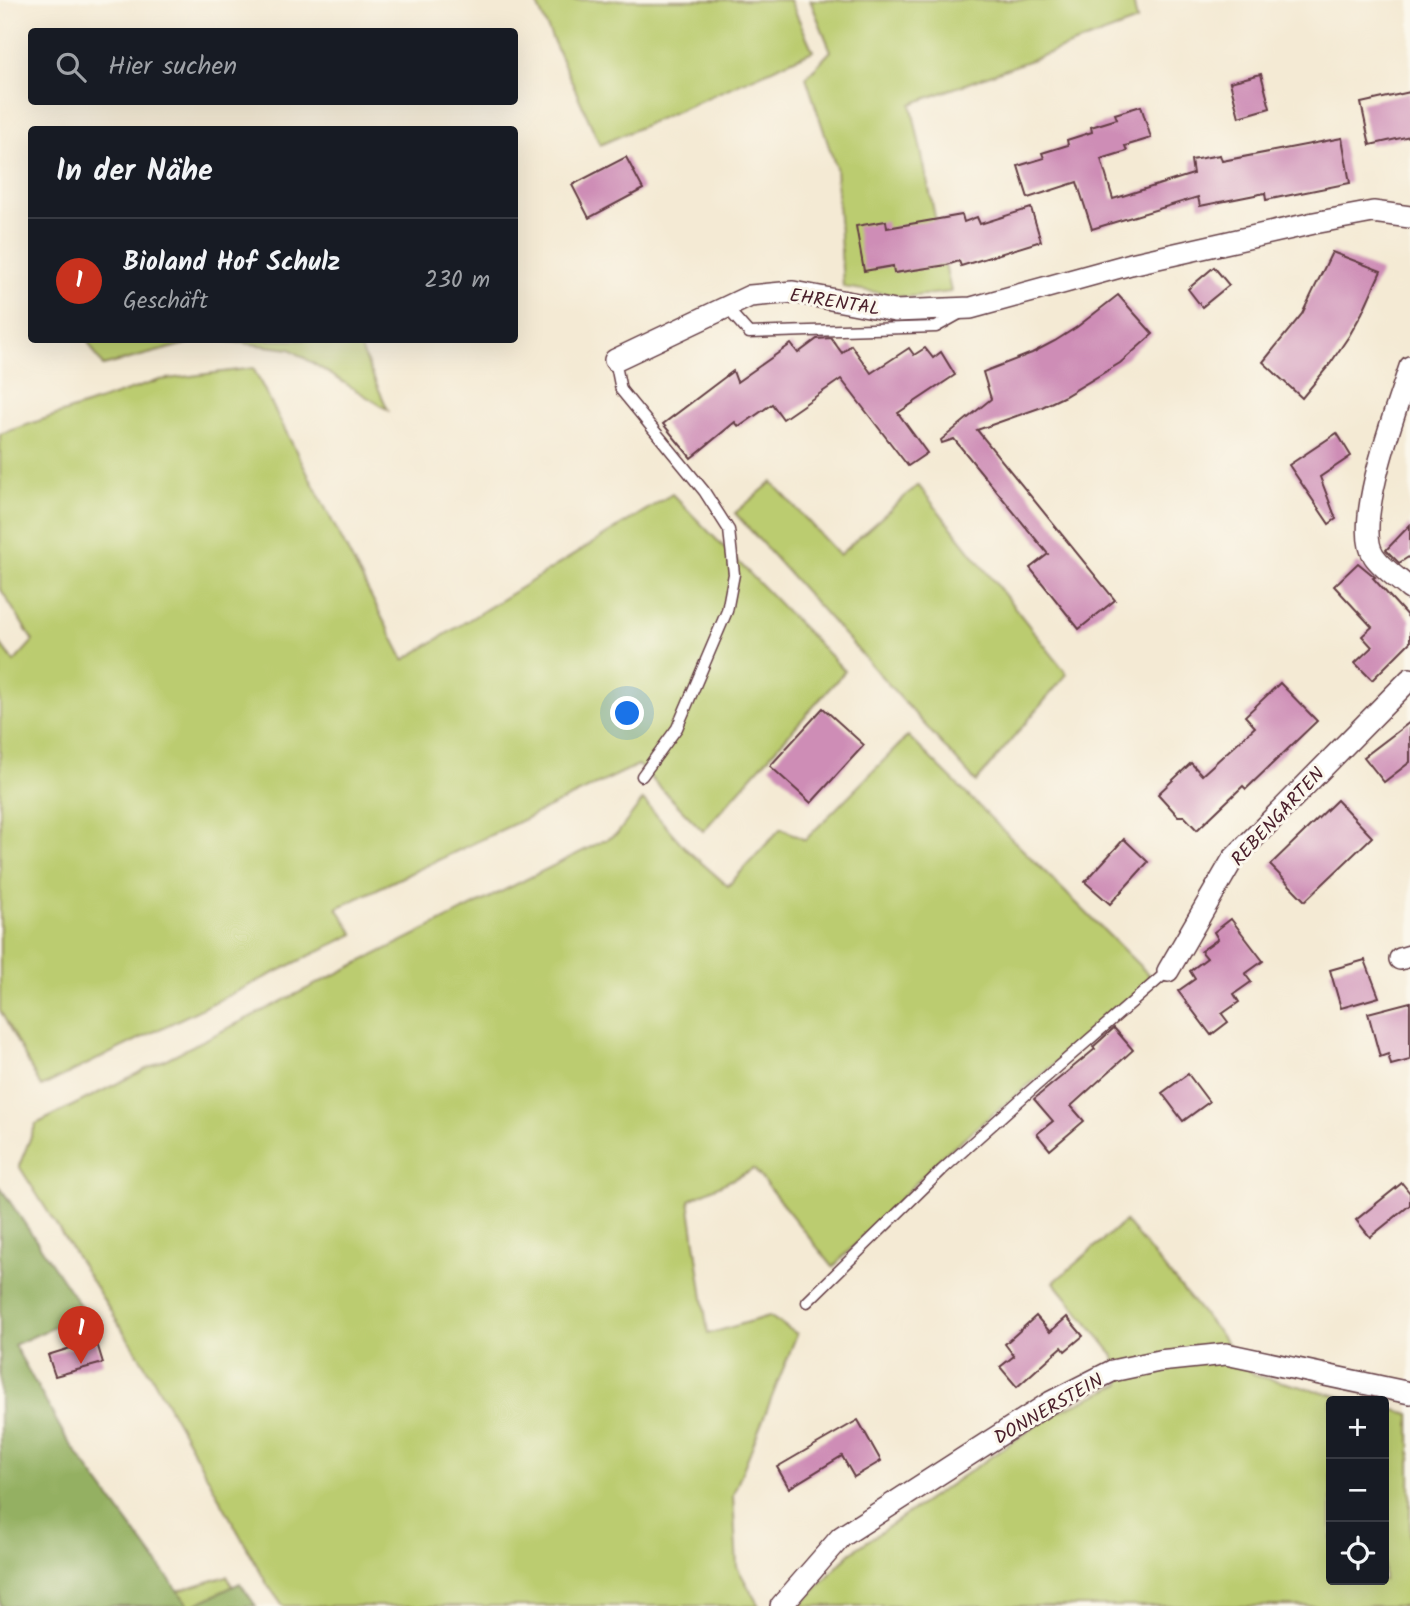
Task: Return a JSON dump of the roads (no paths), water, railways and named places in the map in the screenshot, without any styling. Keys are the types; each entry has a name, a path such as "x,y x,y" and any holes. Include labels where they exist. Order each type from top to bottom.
{"street":[{"name":"EHRENTAL","path":"615,360 750,296 793,292 895,310 971,308 1131,264 1314,223 1373,212 1410,217"},
{"path":"1410,367 1374,483 1368,536 1373,555 1410,589"},
{"name":"REBENGARTEN","path":"1168,971 1233,859 1410,678"},
{"name":"DONNERSTEIN","path":"781,1606 841,1537 1051,1402 1112,1371 1159,1361 1226,1354 1410,1393"}],"lane":[{"path":"726,307 749,332 936,327 971,308"},
{"name":"EHRENTAL","path":"615,360 621,390 704,491 729,530 734,574 727,611 677,729 642,776"},
{"path":"807,1301 942,1170 1168,971"}],"place":[{"name":"Bioland Hof Schulz","path":"81,1364"}]}
